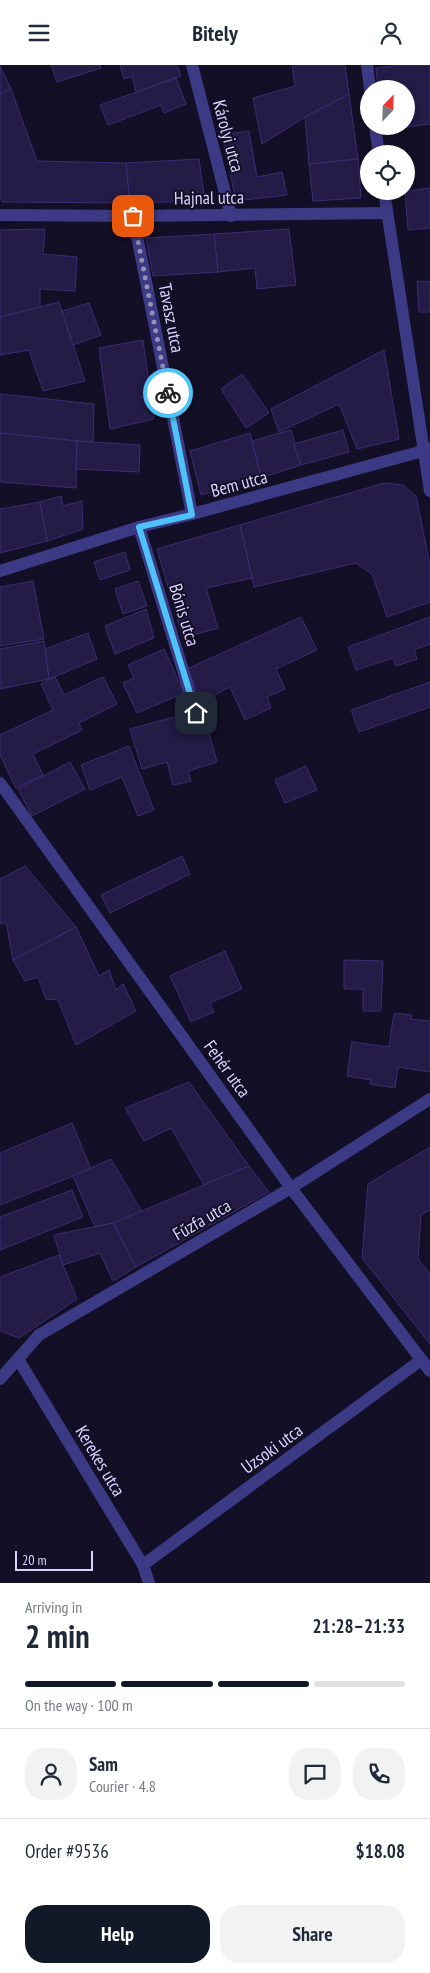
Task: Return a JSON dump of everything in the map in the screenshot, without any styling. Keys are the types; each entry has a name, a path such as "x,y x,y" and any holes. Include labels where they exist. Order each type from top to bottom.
{"street":[{"name":"Károlyi utca","path":"192,65 231,216"},
{"path":"367,65 369,80"},
{"path":"386,200 427,451 430,491"},
{"name":"Hajnal utca","path":"0,215 231,216 388,213"},
{"name":"Tavasz utca","path":"133,216 192,515"},
{"name":"Bem utca","path":"0,571 139,527 192,515 427,451"},
{"name":"Bónis utca","path":"139,527 196,713"},
{"name":"Fehér utca","path":"0,783 291,1188 430,1371"},
{"name":"Fűzfa utca","path":"0,1379 39,1335 291,1188 430,1099"},
{"name":"Kerekes utca","path":"18,1359 144,1565 149,1583"},
{"name":"Uzsoki utca","path":"144,1565 421,1360"}],"building":[{"path":"51,65 100,65 101,68 57,82"},
{"path":"120,65 177,65 181,76 136,92 132,76 124,79"},
{"path":"292,65 345,65 349,94 305,117 262,144 253,98 295,86"},
{"path":"401,65 430,65 430,124 415,126 415,80 377,80 376,68"},
{"path":"0,66 11,89 0,94"},
{"path":"176,78 186,104 164,113 161,105 108,125 100,105"},
{"path":"11,89 37,161 126,163 130,203 2,202 0,195 0,94"},
{"path":"349,94 358,159 309,164 305,117"},
{"path":"249,131 257,177 282,172 287,195 236,201 222,135"},
{"path":"199,159 205,201 130,203 126,163"},
{"path":"358,159 360,198 313,201 309,164"},
{"path":"430,188 430,228 408,230 406,200 415,200 415,190"},
{"path":"45,229 43,254 77,257 75,291 40,289 40,307 0,317 0,230"},
{"path":"289,229 296,285 257,289 255,268 218,272 214,234"},
{"path":"214,234 218,272 153,276 146,238"},
{"path":"417,281 430,282 430,312 419,312"},
{"path":"59,302 85,381 43,391 29,350 0,355 0,317"},
{"path":"89,303 101,335 73,345 62,311"},
{"path":"143,340 154,419 110,429 99,348"},
{"path":"384,350 399,439 357,449 339,404 279,432 271,409"},
{"path":"242,374 269,413 246,428 221,389"},
{"path":"0,394 94,404 93,443 0,433"},
{"path":"291,430 301,465 261,478 252,441"},
{"path":"343,430 349,452 301,465 294,444"},
{"path":"0,433 77,441 76,488 0,482"},
{"path":"250,433 261,478 201,495 190,451"},
{"path":"77,441 140,445 139,472 76,469"},
{"path":"384,483 403,485 416,496 430,565 430,602 387,617 372,574 356,563 254,587 240,525"},
{"path":"61,496 63,506 82,501 83,529 47,541 40,502"},
{"path":"40,502 47,541 0,553 0,509"},
{"path":"240,525 252,578 206,588 218,628 183,638 157,549"},
{"path":"125,552 130,570 100,580 94,562"},
{"path":"33,581 44,639 0,646 0,587"},
{"path":"138,581 147,606 123,614 115,589"},
{"path":"146,609 154,638 115,654 105,626"},
{"path":"301,617 317,650 276,669 285,689 267,697 271,708 245,720 230,687 202,701 187,669"},
{"path":"430,617 430,644 414,650 417,659 396,666 393,658 356,670 348,647"},
{"path":"88,633 97,659 49,679 45,649"},
{"path":"44,641 49,679 0,689 0,649"},
{"path":"164,649 184,693 137,713 123,683 134,678 128,665"},
{"path":"55,677 64,695 103,677 117,704 79,723 82,730 33,754 43,775 16,788 0,755 0,735 53,710 41,684"},
{"path":"430,682 430,707 359,732 351,710"},
{"path":"181,715 185,729 206,723 217,762 188,771 191,781 173,785 167,762 142,769 130,729"},
{"path":"129,746 154,810 138,816 122,777 90,790 81,765"},
{"path":"70,762 85,789 32,816 18,789"},
{"path":"306,766 317,790 285,803 275,780"},
{"path":"182,856 190,874 110,913 101,895"},
{"path":"25,866 76,927 13,960 6,922 0,924 0,879"},
{"path":"76,927 99,976 109,970 116,990 123,984 136,1011 76,1045 58,1000 46,999 38,977 25,981 13,960"},
{"path":"225,951 242,989 210,1003 214,1012 191,1022 170,976"},
{"path":"344,960 383,961 381,1011 363,1011 363,989 344,989"},
{"path":"394,1013 412,1015 411,1019 430,1021 430,1072 398,1067 395,1088 370,1084 371,1080 347,1076 352,1042 389,1047"},
{"path":"189,1082 249,1166 204,1185 171,1128 144,1141 125,1108"},
{"path":"72,1123 91,1169 0,1205 0,1153"},
{"path":"430,1147 430,1210 421,1215 418,1259 430,1274 430,1344 362,1258 368,1184"},
{"path":"111,1159 142,1212 113,1223 95,1227 73,1176"},
{"path":"249,1166 269,1192 136,1267 113,1223"},
{"path":"72,1190 83,1217 0,1250 0,1217"},
{"path":"113,1223 136,1267 113,1281 100,1253 63,1265 54,1235"},
{"path":"59,1255 77,1299 19,1338 0,1331 0,1277"}],"way so far":[{"path":"133,216 168,393"}],"route":[{"path":"168,393 192,515 139,527 196,713"}]}
